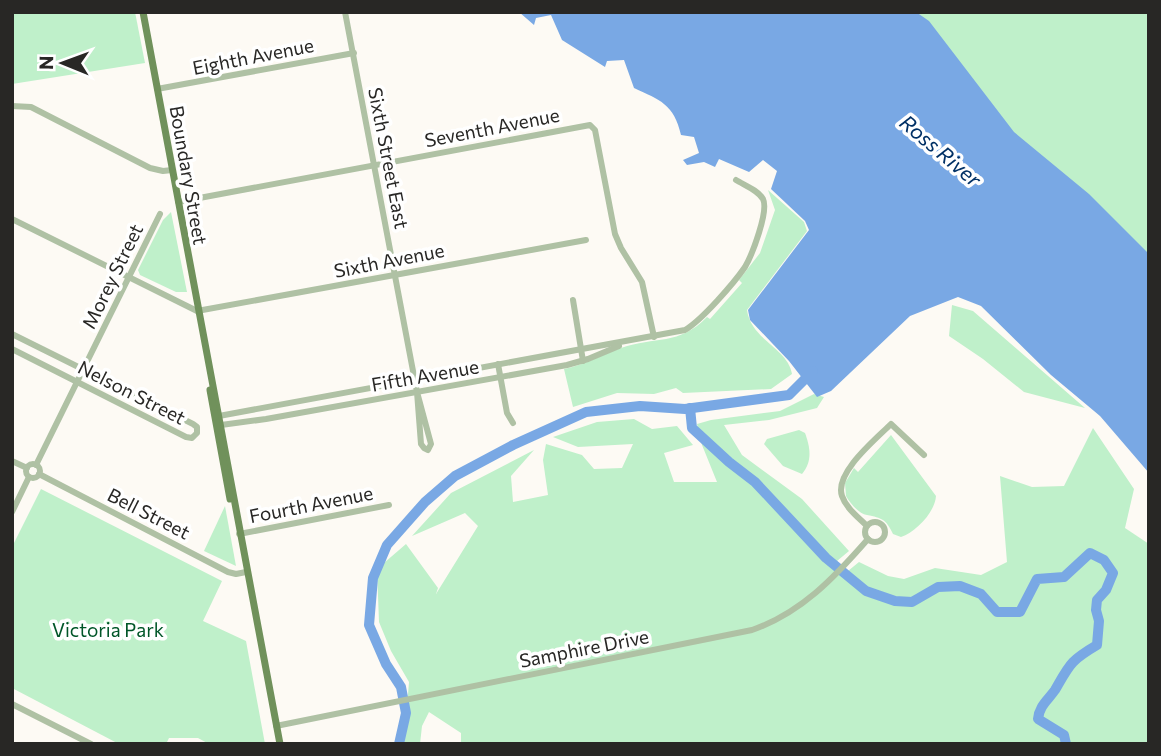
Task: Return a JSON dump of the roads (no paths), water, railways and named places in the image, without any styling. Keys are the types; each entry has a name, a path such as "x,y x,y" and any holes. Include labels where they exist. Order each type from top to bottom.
{"main road":[{"name":"Boundary Street","path":"143,12 205,344 226,484 239,534 280,744"}],"street":[{"name":"Sixth Street East","path":"345,12 414,380 431,444 428,450 421,444 417,392"},
{"name":"Eighth Avenue","path":"157,89 354,53"},
{"path":"12,106 31,107 149,168 172,170"},
{"name":"Seventh Avenue","path":"178,202 574,126 592,125 615,234 642,282 654,337"},
{"name":"Fifth Avenue","path":"218,421 414,380 681,331 694,324 745,267 759,229 765,207 761,197 736,180"},
{"name":"Morey Street","path":"36,465 160,214"},
{"path":"12,219 199,311"},
{"name":"Sixth Avenue","path":"199,311 586,240"},
{"path":"573,300 583,361"},
{"name":"Nelson Street","path":"12,334 195,425 197,434 192,438 186,437 12,349"},
{"name":"Fifth Avenue","path":"218,421 417,392 583,361 631,341"},
{"path":"498,364 507,413 513,423"},
{"path":"867,526 842,498 840,490 843,475 891,424 924,455"},
{"path":"12,461 27,468"},
{"path":"31,464 36,465 39,474 29,477 27,468 31,464"},
{"name":"Bell Street","path":"39,474 229,572 246,572"},
{"path":"12,512 29,477"},
{"name":"Fourth Avenue","path":"239,534 389,505"},
{"path":"878,523 883,527 884,533 880,541 873,542 868,539 865,534 867,526 878,523"},
{"name":"Samphire Drive","path":"276,726 752,630 797,609 868,539"},
{"path":"12,704 91,744"}],"water":[{"name":"Ross River","path":"519,12 916,12 929,21 1014,132 1089,194 1149,254 1149,473 1100,416 1051,375 981,306 958,297 910,316 831,391 817,397 789,361 750,320 748,310 809,230 805,221 771,189 777,171 763,160 749,172 719,159 715,167 704,162 687,165 683,160 699,153 694,137 681,135 674,116 665,104 634,88 624,60 607,61 605,67 562,40 551,15 536,18 534,25"}],"waterway":[{"path":"399,744 406,713 401,687 386,664 369,625 373,578 387,545 425,502 455,476 513,445 586,412 640,406 685,409 789,395 813,371"},
{"path":"690,408 692,428 755,482 826,558 866,591 895,601 912,602 938,587 960,586 981,594 997,612 1020,612 1037,579 1064,577 1090,553 1104,560 1113,573 1106,590 1097,600 1097,645 1072,664 1039,714 1038,719 1064,735 1066,744"}],"park label":[{"name":"Victoria Park","path":"108,629"}]}
